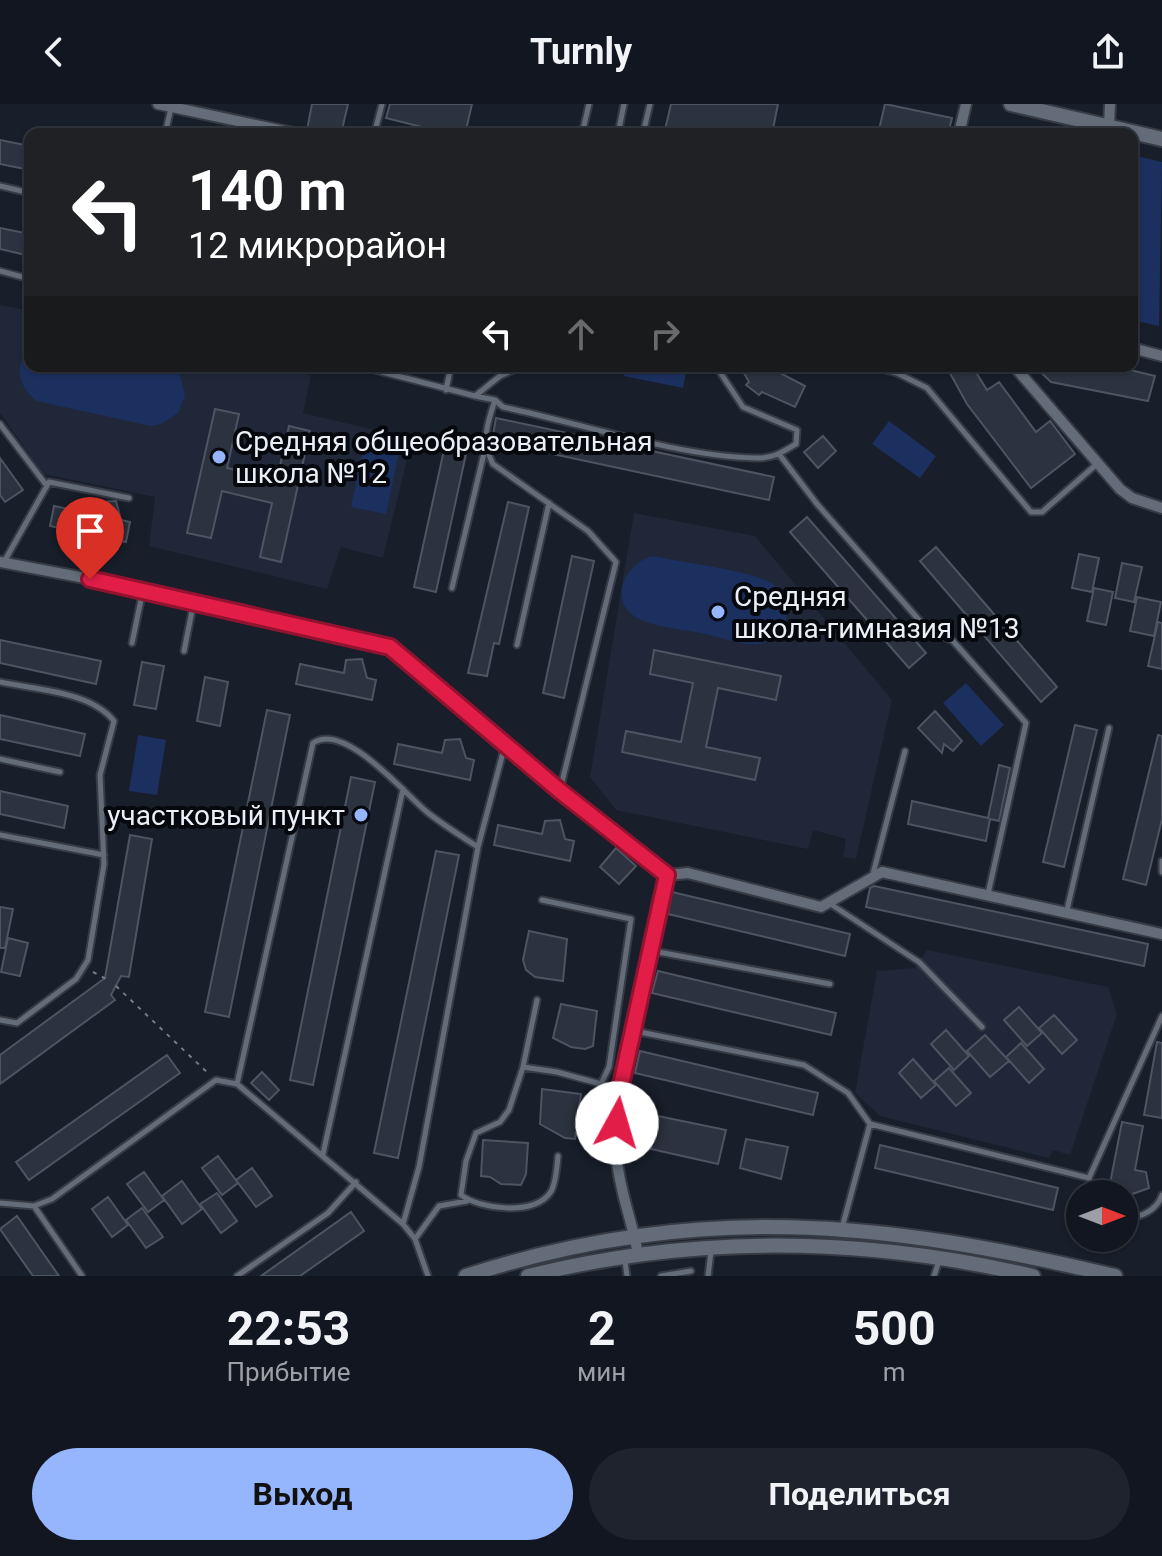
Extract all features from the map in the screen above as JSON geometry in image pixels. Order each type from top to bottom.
[{"type":"main road","points":[[1011,104],[1117,128]]},
{"type":"main road","points":[[1138,133],[1162,139]]},
{"type":"main road","points":[[466,1276],[581,1245],[728,1225],[842,1228],[945,1241],[1115,1276]]},
{"type":"main road","points":[[528,1276],[579,1270],[631,1255],[769,1243],[941,1256],[1033,1276]]},
{"type":"street","points":[[158,104],[270,128]]},
{"type":"street","points":[[960,128],[966,104]]},
{"type":"street","points":[[1109,126],[1110,104]]},
{"type":"street","points":[[1138,350],[1162,356]]},
{"type":"street","points":[[1019,372],[1132,498],[1162,508]]},
{"type":"street","points":[[2,562],[194,600],[390,647],[560,791],[667,875],[688,873],[821,907],[882,872],[1067,910],[1162,934]]},
{"type":"street","points":[[631,1255],[635,1236],[617,1161],[621,1085],[653,951],[667,875]]},
{"type":"lane","points":[[376,128],[382,104]]},
{"type":"lane","points":[[583,128],[589,104]]},
{"type":"lane","points":[[619,128],[624,104]]},
{"type":"lane","points":[[644,128],[650,104]]},
{"type":"lane","points":[[166,128],[171,107]]},
{"type":"lane","points":[[0,186],[24,192]]},
{"type":"lane","points":[[0,271],[24,277]]},
{"type":"lane","points":[[381,372],[495,400],[503,407],[653,443],[758,458],[779,454],[796,444],[797,430],[743,407],[720,372]]},
{"type":"lane","points":[[446,390],[450,372]]},
{"type":"lane","points":[[475,396],[508,372]]},
{"type":"lane","points":[[893,372],[927,388],[1036,514],[1099,463]]},
{"type":"lane","points":[[452,588],[485,448],[486,427],[495,400]]},
{"type":"lane","points":[[0,424],[47,486]]},
{"type":"lane","points":[[485,448],[493,464],[588,531],[616,562],[560,791]]},
{"type":"lane","points":[[779,454],[817,504],[927,629],[953,641],[1026,723],[988,895]]},
{"type":"lane","points":[[2,562],[49,482],[129,498]]},
{"type":"lane","points":[[517,645],[549,503]]},
{"type":"lane","points":[[132,643],[143,589]]},
{"type":"lane","points":[[184,651],[194,600]]},
{"type":"lane","points":[[0,682],[84,700],[106,711],[114,721],[100,775],[104,855],[88,960],[76,979],[17,1023],[0,1020]]},
{"type":"lane","points":[[1067,910],[1109,728]]},
{"type":"lane","points":[[237,1084],[313,743],[321,737],[334,738],[371,760],[427,811],[478,847]]},
{"type":"lane","points":[[403,1224],[419,1167],[478,847],[505,745]]},
{"type":"lane","points":[[872,876],[905,751]]},
{"type":"lane","points":[[0,759],[60,772]]},
{"type":"lane","points":[[323,1154],[403,789]]},
{"type":"lane","points":[[0,835],[104,855]]},
{"type":"lane","points":[[1162,861],[1162,872]]},
{"type":"lane","points":[[523,1067],[601,1084],[609,1067],[631,919],[542,900]]},
{"type":"lane","points":[[828,903],[913,957],[941,981],[982,1027]]},
{"type":"lane","points":[[653,951],[830,984]]},
{"type":"lane","points":[[468,1200],[461,1195],[471,1145],[476,1133],[500,1122],[509,1110],[523,1067],[537,1000]]},
{"type":"lane","points":[[635,1031],[804,1065],[848,1093],[870,1124],[1089,1178],[1162,1016]]},
{"type":"lane","points":[[0,1203],[34,1206],[52,1199],[216,1080],[237,1084],[403,1224],[415,1239],[428,1276]]},
{"type":"lane","points":[[839,1246],[870,1124]]},
{"type":"lane","points":[[415,1239],[439,1206],[468,1200],[513,1207],[537,1204],[552,1192],[558,1156]]},
{"type":"lane","points":[[237,1276],[328,1213],[356,1182]]},
{"type":"lane","points":[[1138,1216],[1147,1213],[1162,1195]]},
{"type":"lane","points":[[34,1206],[82,1276]]},
{"type":"lane","points":[[934,1276],[945,1241]]},
{"type":"lane","points":[[708,1276],[711,1247]]},
{"type":"lane","points":[[627,1276],[631,1255]]},
{"type":"lane","points":[[661,1276],[691,1271]]},
{"type":"path","points":[[84,967],[106,979]]},
{"type":"path","points":[[116,986],[216,1080]]},
{"type":"shaded area","points":[[1138,156],[1162,162],[1159,326],[1138,321]]},
{"type":"shaded area","name":"Средняя общеобразовательная школа №12","points":[[0,305],[24,310],[24,372],[298,372],[311,375],[303,413],[412,439],[383,558],[341,547],[327,589],[149,546],[155,497],[43,474],[0,413]]},
{"type":"shaded area","points":[[24,355],[24,372],[177,372],[185,395],[178,413],[161,424],[151,426],[37,401],[22,382]]},
{"type":"shaded area","points":[[625,372],[686,372],[683,388],[624,376]]},
{"type":"shaded area","points":[[889,421],[936,456],[920,478],[872,444]]},
{"type":"shaded area","points":[[366,439],[400,447],[386,514],[351,507]]},
{"type":"shaded area","name":"Средняя школа-гимназия №13","points":[[634,513],[755,536],[892,700],[856,859],[843,857],[846,839],[813,830],[808,849],[616,810],[590,777]]},
{"type":"shaded area","points":[[653,556],[734,571],[773,584],[785,600],[787,609],[783,628],[769,641],[752,644],[639,619],[623,603],[623,584],[634,566]]},
{"type":"shaded area","points":[[966,683],[1004,725],[981,746],[943,703]]},
{"type":"shaded area","points":[[138,735],[166,740],[157,795],[129,791]]},
{"type":"shaded area","points":[[927,950],[1108,987],[1117,1014],[1070,1155],[1053,1150],[1049,1158],[880,1116],[855,1093],[877,971],[915,968]]},
{"type":"building","points":[[312,104],[348,104],[342,128],[307,128]]},
{"type":"building","points":[[390,104],[472,104],[466,128],[426,128],[386,118]]},
{"type":"building","points":[[671,104],[778,104],[773,128],[665,128]]},
{"type":"building","points":[[885,104],[952,118],[950,128],[879,128]]},
{"type":"building","points":[[0,140],[24,145],[24,169],[0,164]]},
{"type":"building","points":[[0,228],[24,233],[24,255],[0,249]]},
{"type":"building","points":[[743,372],[778,372],[805,386],[795,407],[762,392],[759,395],[746,385],[749,382]]},
{"type":"building","points":[[949,372],[976,372],[987,390],[999,382],[1036,432],[1050,421],[1075,454],[1031,488],[967,404]]},
{"type":"building","points":[[1040,372],[1138,372],[1155,376],[1148,401],[1051,382]]},
{"type":"building","points":[[215,409],[239,414],[227,468],[277,479],[289,426],[310,431],[281,562],[260,557],[272,503],[222,491],[211,538],[187,533]]},
{"type":"building","points":[[496,418],[774,477],[769,500],[492,441]]},
{"type":"building","points":[[823,436],[836,451],[818,468],[804,452]]},
{"type":"building","points":[[444,450],[466,454],[436,592],[414,587]]},
{"type":"building","points":[[0,458],[23,490],[5,502],[0,495]]},
{"type":"building","points":[[116,501],[121,520],[130,522],[126,542],[50,526],[54,506],[98,515],[101,502]]},
{"type":"building","points":[[508,502],[529,507],[499,644],[494,643],[487,676],[468,673]]},
{"type":"building","points":[[807,517],[926,653],[909,668],[790,532]]},
{"type":"building","points":[[936,547],[1057,687],[1041,702],[920,561]]},
{"type":"building","points":[[1079,554],[1099,558],[1092,592],[1072,588]]},
{"type":"building","points":[[572,556],[594,561],[564,698],[543,693]]},
{"type":"building","points":[[1122,563],[1142,567],[1134,602],[1115,598]]},
{"type":"building","points":[[1094,588],[1113,592],[1106,625],[1087,621]]},
{"type":"building","points":[[1137,597],[1161,602],[1154,636],[1130,631]]},
{"type":"building","points":[[1158,622],[1162,623],[1162,669],[1148,666]]},
{"type":"building","points":[[0,640],[101,661],[96,684],[0,663]]},
{"type":"building","points":[[654,650],[781,676],[776,700],[718,688],[706,747],[760,758],[755,780],[622,752],[626,731],[681,742],[693,683],[650,674]]},
{"type":"building","points":[[362,659],[367,678],[376,680],[372,700],[296,684],[300,664],[344,673],[346,660]]},
{"type":"building","points":[[142,662],[164,666],[156,709],[134,705]]},
{"type":"building","points":[[205,677],[228,682],[220,726],[197,721]]},
{"type":"building","points":[[267,710],[290,715],[229,1017],[205,1012]]},
{"type":"building","points":[[935,711],[962,741],[953,751],[944,744],[942,753],[918,728]]},
{"type":"building","points":[[0,715],[85,734],[80,756],[0,739]]},
{"type":"building","points":[[1075,725],[1097,730],[1064,867],[1043,862]]},
{"type":"building","points":[[1158,735],[1162,736],[1162,819],[1146,885],[1123,879]]},
{"type":"building","points":[[460,739],[466,758],[474,760],[470,780],[394,764],[398,744],[442,753],[445,740]]},
{"type":"building","points":[[999,765],[1010,768],[999,821],[990,819],[986,841],[908,824],[912,801],[988,818]]},
{"type":"building","points":[[351,777],[375,782],[313,1085],[290,1080]]},
{"type":"building","points":[[0,791],[68,806],[64,828],[0,814]]},
{"type":"building","points":[[560,820],[565,839],[574,841],[570,861],[494,845],[498,825],[542,834],[545,821]]},
{"type":"building","points":[[130,835],[152,839],[129,977],[121,976],[111,995],[115,1000],[0,1084],[0,1055],[105,978]]},
{"type":"building","points":[[616,848],[636,866],[619,884],[600,867]]},
{"type":"building","points":[[436,851],[459,855],[398,1158],[374,1153]]},
{"type":"building","points":[[874,886],[1148,944],[1144,966],[866,907],[870,888]]},
{"type":"building","points":[[672,892],[850,934],[845,956],[668,914]]},
{"type":"building","points":[[0,907],[13,909],[5,948],[0,948]]},
{"type":"building","points":[[529,931],[567,939],[563,981],[535,977],[526,970],[523,960]]},
{"type":"building","points":[[8,938],[28,943],[20,976],[1,972]]},
{"type":"building","points":[[658,971],[836,1013],[831,1035],[652,993]]},
{"type":"building","points":[[561,1004],[597,1011],[593,1046],[585,1049],[571,1047],[553,1038]]},
{"type":"building","points":[[1019,1007],[1042,1033],[1027,1046],[1004,1020]]},
{"type":"building","points":[[1054,1015],[1077,1040],[1062,1054],[1039,1028]]},
{"type":"building","points":[[946,1030],[969,1056],[954,1070],[931,1044]]},
{"type":"building","points":[[985,1035],[1009,1061],[990,1077],[967,1051]]},
{"type":"building","points":[[1157,1042],[1162,1043],[1162,1118],[1144,1115]]},
{"type":"building","points":[[1021,1043],[1044,1069],[1029,1083],[1006,1057]]},
{"type":"building","points":[[640,1051],[818,1093],[813,1115],[635,1073]]},
{"type":"building","points":[[167,1055],[180,1073],[29,1180],[16,1162]]},
{"type":"building","points":[[913,1059],[936,1085],[921,1098],[899,1073]]},
{"type":"building","points":[[949,1068],[971,1093],[956,1106],[934,1081]]},
{"type":"building","points":[[262,1072],[279,1090],[269,1100],[251,1083]]},
{"type":"building","points":[[542,1089],[581,1094],[575,1139],[565,1138],[540,1124]]},
{"type":"building","points":[[658,1116],[726,1130],[718,1164],[651,1149]]},
{"type":"building","points":[[1122,1122],[1143,1126],[1135,1170],[1146,1172],[1149,1188],[1138,1192],[1138,1180],[1111,1180]]},
{"type":"building","points":[[746,1139],[788,1147],[781,1179],[740,1168]]},
{"type":"building","points":[[483,1140],[528,1143],[526,1174],[521,1185],[501,1184],[490,1177],[481,1176]]},
{"type":"building","points":[[880,1145],[1058,1188],[1053,1210],[875,1168]]},
{"type":"building","points":[[218,1156],[238,1183],[222,1195],[202,1168]]},
{"type":"building","points":[[252,1168],[272,1196],[256,1207],[236,1180]]},
{"type":"building","points":[[144,1172],[164,1200],[148,1212],[127,1184]]},
{"type":"building","points":[[182,1181],[202,1209],[182,1224],[162,1196]]},
{"type":"building","points":[[217,1193],[237,1221],[221,1233],[200,1204]]},
{"type":"building","points":[[108,1197],[128,1225],[112,1237],[92,1209]]},
{"type":"building","points":[[142,1208],[163,1237],[146,1248],[126,1220]]},
{"type":"building","points":[[351,1212],[364,1231],[300,1276],[261,1276]]},
{"type":"building","points":[[17,1216],[59,1276],[33,1276],[0,1229]]},
{"type":"place","name":"Средняя общеобразовательная школа №12","points":[[219,457]]},
{"type":"place","name":"Средняя школа-гимназия №13","points":[[718,612]]},
{"type":"place","name":"участковый пункт","points":[[361,815]]},
{"type":"route","points":[[90,579],[194,600],[390,647],[560,791],[667,875],[664,901],[621,1085],[617,1123]]}]
